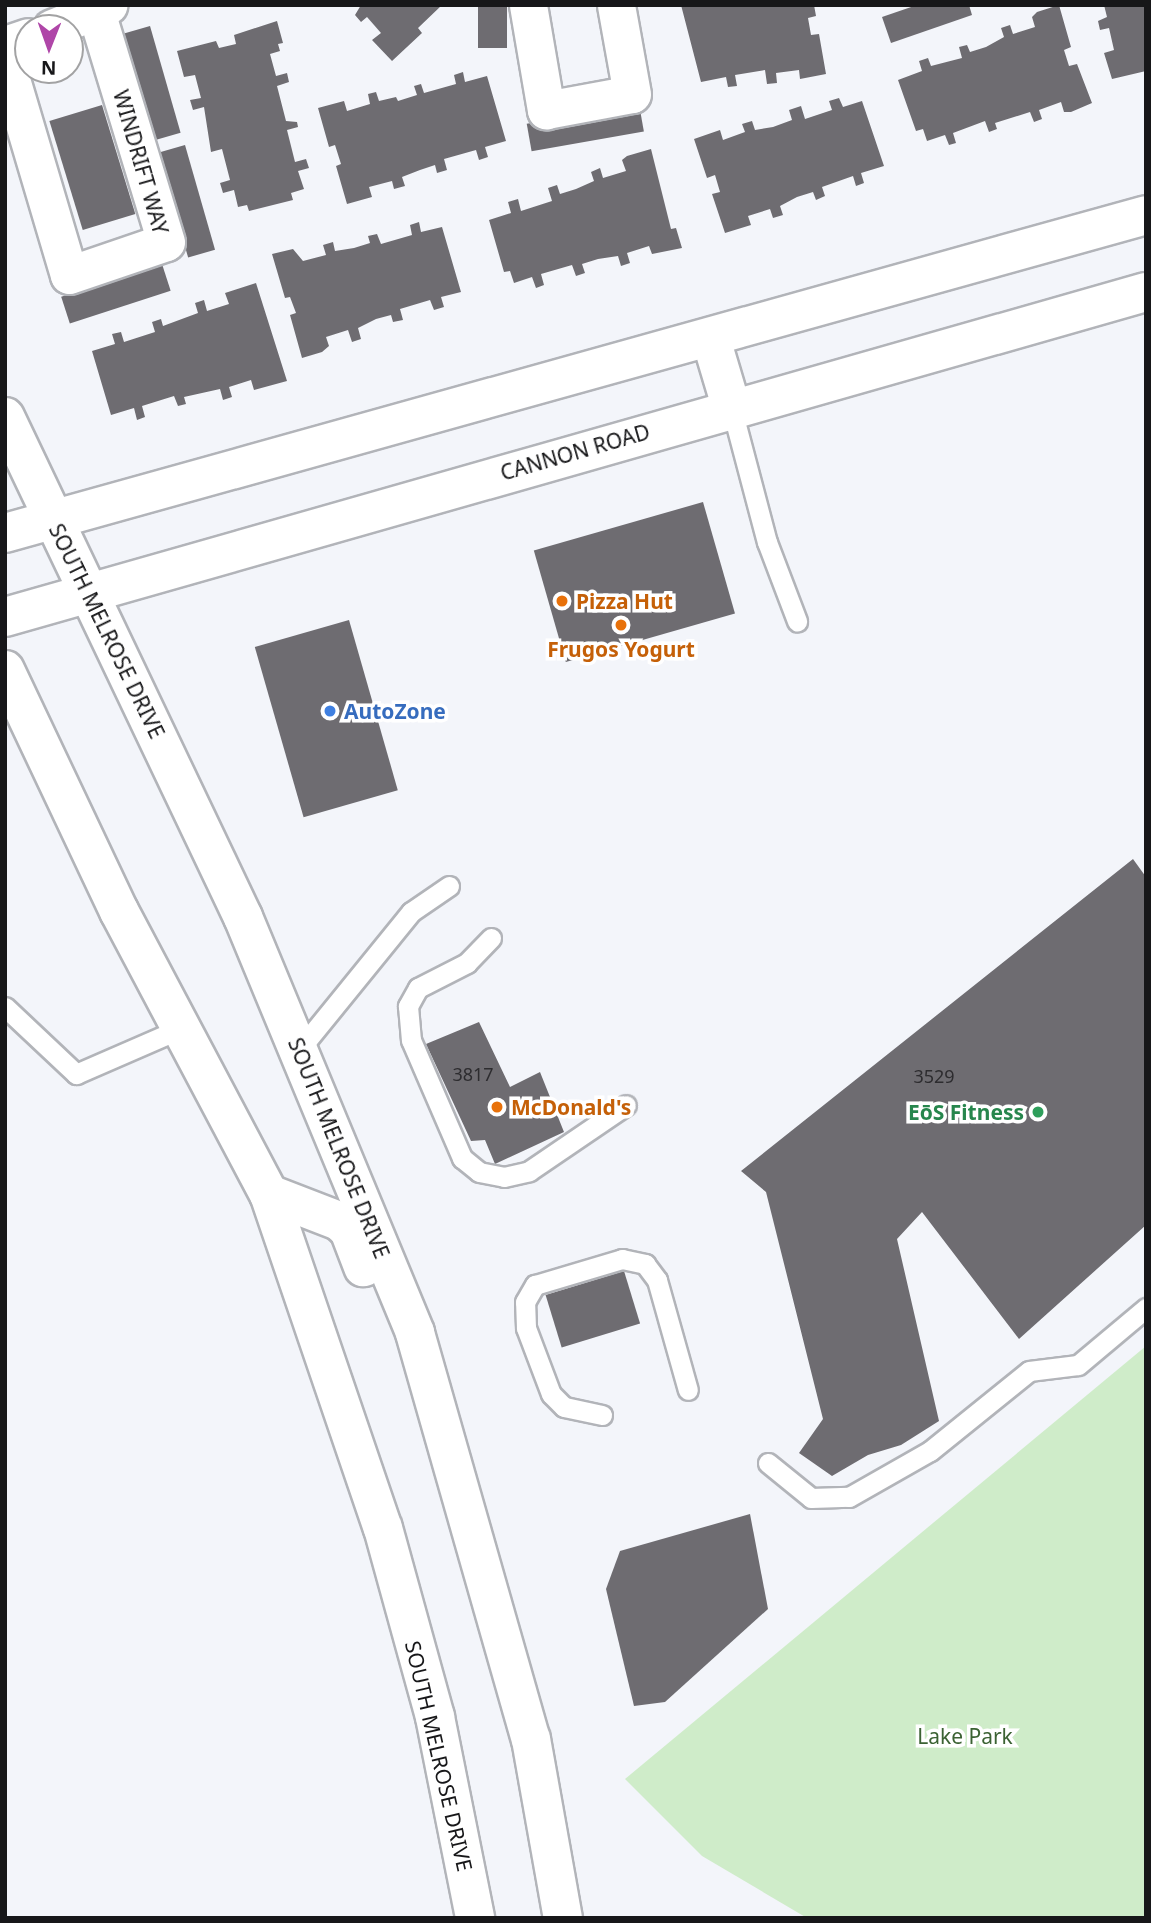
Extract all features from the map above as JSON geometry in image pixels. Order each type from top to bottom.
[{"type":"main road","points":[[5,533],[125,497],[711,338],[1146,215]]},
{"type":"main road","name":"CANNON ROAD","points":[[5,617],[731,407],[1146,292]]},
{"type":"main road","points":[[711,338],[731,407]]},
{"type":"main road","name":"SOUTH MELROSE DRIVE","points":[[5,417],[243,917],[391,1276],[440,1416],[531,1739],[563,1918]]},
{"type":"main road","name":"SOUTH MELROSE DRIVE","points":[[5,670],[119,911],[269,1194],[383,1528],[435,1717],[475,1918]]},
{"type":"main road","points":[[269,1194],[339,1221],[349,1230],[365,1270],[372,1275],[391,1276]]},
{"type":"street","points":[[528,5],[546,110],[632,94],[616,5]]},
{"type":"street","name":"WINDRIFT WAY","points":[[5,59],[69,275],[166,242],[102,8],[84,15]]},
{"type":"lane","points":[[731,407],[767,542],[797,621]]},
{"type":"lane","points":[[299,1050],[411,912],[449,886]]},
{"type":"lane","points":[[491,938],[467,963],[418,988],[408,1006],[411,1040],[462,1158],[479,1172],[504,1177],[529,1171],[626,1105]]},
{"type":"lane","points":[[5,1007],[76,1073],[182,1028]]},
{"type":"lane","points":[[602,1415],[564,1407],[551,1394],[526,1328],[525,1301],[535,1285],[622,1259],[645,1264],[657,1280],[688,1391]]},
{"type":"lane","points":[[768,1463],[811,1498],[849,1497],[930,1451],[1029,1371],[1078,1365],[1146,1308]]},
{"type":"green space","name":"Lake Park","points":[[1146,1346],[1146,1918],[807,1918],[702,1856],[625,1779]]},
{"type":"building","points":[[361,5],[442,5],[418,28],[422,33],[392,61],[372,40],[381,33],[367,17],[361,22],[355,15]]},
{"type":"building","points":[[478,5],[507,5],[507,48],[478,48]]},
{"type":"building","points":[[681,5],[814,5],[816,16],[808,18],[811,35],[819,34],[826,74],[800,79],[799,70],[776,73],[777,83],[767,84],[765,70],[735,75],[737,86],[728,87],[726,77],[701,82]]},
{"type":"building","points":[[917,5],[969,5],[972,15],[891,43],[882,17]]},
{"type":"building","points":[[1059,5],[1071,47],[1064,50],[1069,66],[1077,64],[1092,103],[1071,112],[1064,112],[1061,102],[1039,110],[1042,119],[1034,122],[1030,112],[995,123],[997,129],[989,132],[985,121],[953,133],[956,143],[949,145],[945,135],[927,141],[923,129],[916,131],[898,80],[922,71],[919,61],[928,58],[931,66],[962,58],[959,47],[967,45],[970,52],[986,47],[1004,37],[1001,28],[1010,25],[1013,34],[1035,27],[1032,17],[1037,12]]},
{"type":"building","points":[[1104,5],[1146,5],[1146,71],[1112,79],[1104,53],[1114,50],[1109,28],[1100,30],[1098,21],[1107,17]]},
{"type":"building","points":[[277,21],[283,43],[278,44],[280,51],[270,54],[276,76],[287,73],[289,82],[277,86],[286,121],[297,122],[298,127],[287,130],[295,162],[306,159],[309,168],[298,171],[304,189],[291,193],[293,200],[249,211],[247,205],[238,207],[234,190],[223,193],[220,183],[230,180],[222,149],[211,152],[204,107],[193,110],[190,100],[201,98],[195,75],[184,77],[177,51],[216,41],[219,48],[236,44],[234,35]]},
{"type":"building","points":[[150,26],[181,133],[154,140],[123,34]]},
{"type":"building","points":[[463,72],[465,82],[487,76],[506,141],[485,147],[488,157],[479,160],[476,150],[444,159],[447,170],[437,173],[435,165],[402,177],[405,186],[394,189],[392,181],[369,187],[372,197],[347,204],[336,166],[341,164],[335,145],[329,147],[318,108],[344,101],[347,111],[370,104],[368,94],[376,92],[379,101],[396,97],[398,101],[417,95],[414,86],[421,84],[424,93],[456,84],[454,75]]},
{"type":"building","points":[[839,98],[843,107],[862,101],[884,166],[861,173],[864,183],[856,186],[853,176],[822,187],[825,196],[816,200],[813,192],[797,197],[780,206],[783,215],[773,218],[770,209],[748,216],[751,225],[725,233],[712,194],[720,192],[715,175],[707,178],[694,139],[720,130],[723,140],[745,132],[742,124],[752,121],[755,130],[773,127],[792,120],[789,110],[801,106],[805,119],[832,110],[829,101]]},
{"type":"building","points":[[639,104],[644,132],[532,151],[527,124]]},
{"type":"building","points":[[102,105],[135,214],[83,230],[49,121]]},
{"type":"building","points":[[185,145],[215,250],[188,257],[158,153]]},
{"type":"building","points":[[651,149],[671,229],[676,228],[682,248],[652,254],[649,246],[627,253],[630,263],[621,266],[618,256],[598,259],[582,264],[585,273],[576,276],[572,265],[541,274],[544,285],[536,288],[532,277],[514,283],[510,271],[504,272],[489,220],[511,213],[508,202],[518,199],[521,211],[552,201],[548,188],[557,185],[560,194],[576,189],[594,181],[591,172],[600,168],[603,178],[626,171],[622,160]]},
{"type":"building","points":[[419,222],[421,232],[442,227],[461,292],[441,297],[444,307],[434,310],[430,300],[400,309],[403,320],[393,322],[391,315],[376,319],[358,328],[361,339],[352,342],[348,330],[326,337],[329,346],[322,352],[302,358],[290,315],[296,313],[290,297],[285,298],[272,254],[293,249],[303,261],[326,255],[323,245],[333,242],[335,251],[370,243],[368,236],[377,234],[381,244],[412,235],[410,225]]},
{"type":"building","points":[[162,264],[171,291],[70,323],[61,297]]},
{"type":"building","points":[[256,283],[287,381],[254,390],[251,380],[229,387],[232,397],[223,400],[220,389],[184,397],[186,404],[178,406],[174,396],[142,406],[145,417],[137,420],[134,408],[111,415],[92,351],[115,344],[112,334],[121,332],[124,342],[155,332],[152,322],[161,319],[163,326],[198,313],[195,303],[204,300],[207,311],[229,304],[225,293]]},
{"type":"building","points":[[703,502],[735,614],[566,662],[534,551]]},
{"type":"building","points":[[349,620],[398,790],[304,817],[255,647]]},
{"type":"building","points":[[1133,859],[1146,877],[1146,1225],[1019,1339],[922,1212],[897,1239],[939,1421],[901,1445],[868,1455],[832,1476],[799,1453],[823,1419],[766,1192],[741,1171]]},
{"type":"building","points":[[479,1022],[510,1087],[540,1072],[564,1132],[495,1164],[485,1140],[471,1141],[426,1044]]},
{"type":"building","points":[[624,1271],[640,1324],[562,1348],[546,1295]]},
{"type":"building","points":[[750,1514],[768,1609],[665,1702],[634,1706],[606,1589],[620,1551]]},
{"type":"place","name":"Pizza Hut","points":[[562,601]]},
{"type":"place","name":"Frugos Yogurt","points":[[621,625]]},
{"type":"place","name":"AutoZone","points":[[330,711]]},
{"type":"place","name":"McDonald's","points":[[497,1107]]},
{"type":"place","name":"EōS Fitness","points":[[1038,1112]]}]
